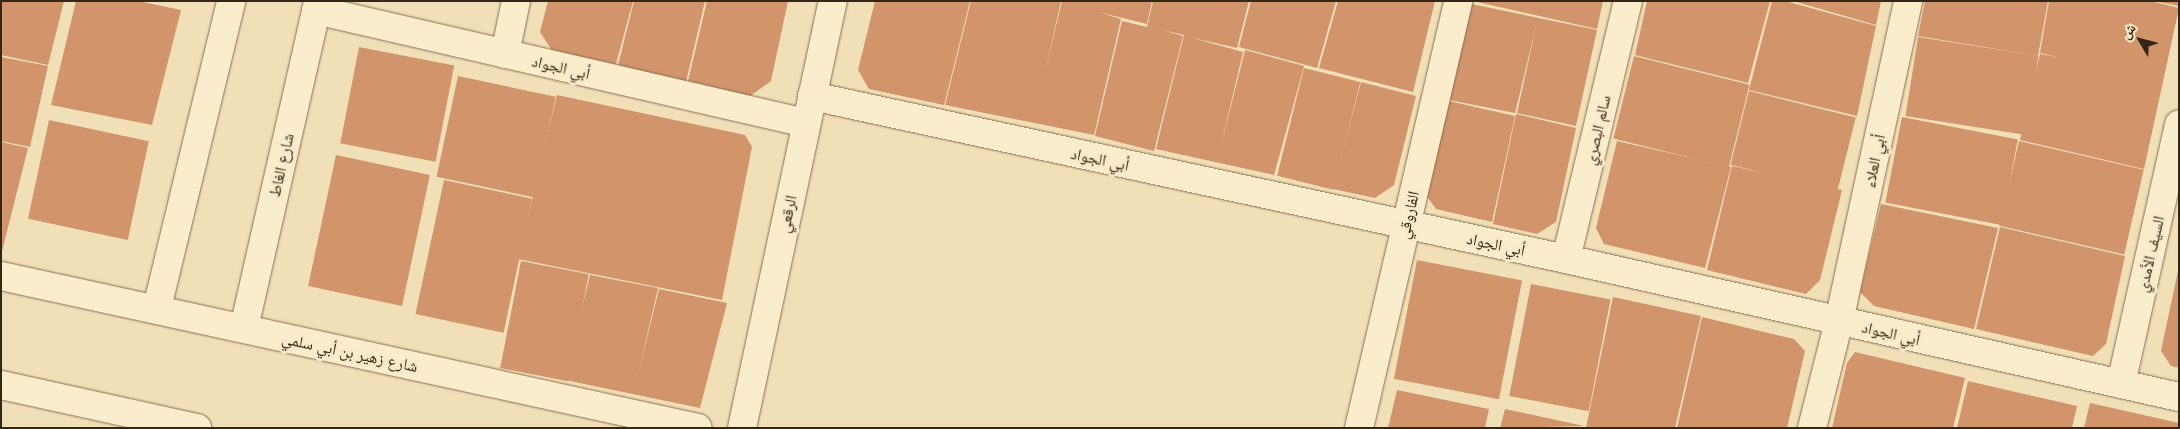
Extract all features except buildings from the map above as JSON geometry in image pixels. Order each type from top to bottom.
[{"type":"street","points":[[157,308],[231,1]]},
{"type":"street","points":[[505,54],[516,1]]},
{"type":"street","name":"الرقعي","points":[[742,428],[833,1]]},
{"type":"street","name":"الفاروقي","points":[[1359,428],[1458,1]]},
{"type":"street","name":"سالم البصري","points":[[1566,259],[1628,1]]},
{"type":"street","name":"أبي العلاء","points":[[1812,428],[1839,321],[1908,1]]},
{"type":"street","name":"أبي الجواد","points":[[317,6],[505,54],[806,123]]},
{"type":"street","name":"شارع الغاط","points":[[244,328],[317,6]]},
{"type":"street","name":"أبي الجواد","points":[[812,96],[1566,259],[2179,397]]},
{"type":"street","name":"السيف الأمدي","points":[[2121,384],[2179,124]]},
{"type":"street","name":"شارع زهير بن أبي سلمي","points":[[1,276],[157,308],[698,428]]},
{"type":"street","points":[[1,385],[197,428]]}]
